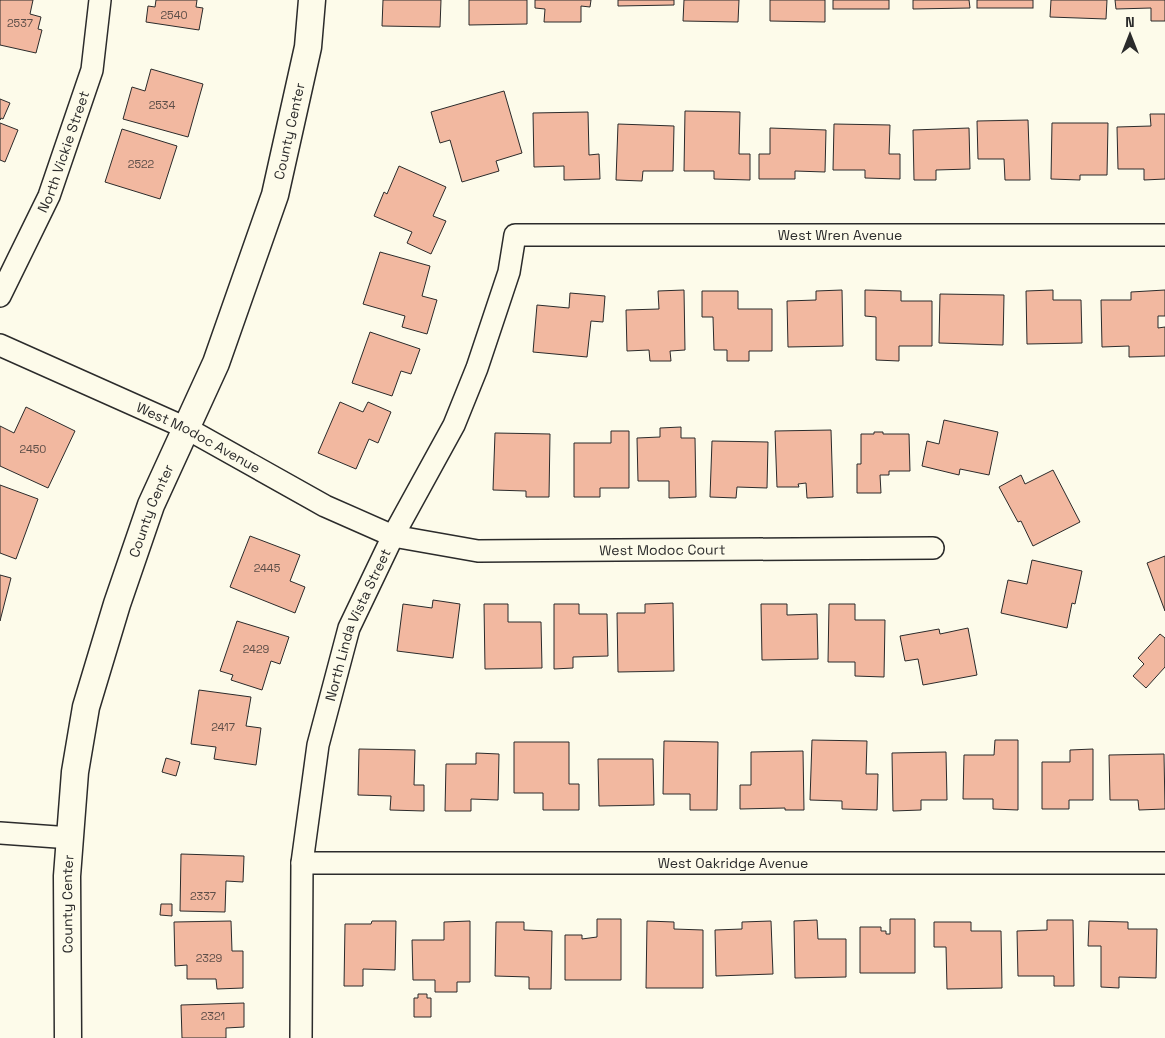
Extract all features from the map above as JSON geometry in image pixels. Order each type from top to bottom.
[{"type":"street","name":"North Vickie Street","points":[[0,296],[49,196],[86,88],[92,70],[100,0]]},
{"type":"street","name":"County Center","points":[[68,1038],[67,876],[75,772],[86,707],[117,604],[151,505],[216,363],[275,195],[308,47],[312,0]]},
{"type":"street","name":"West Wren Avenue","points":[[515,235],[1165,235]]},
{"type":"street","name":"North Linda Vista Street","points":[[301,1038],[302,863],[318,746],[349,628],[393,536],[454,425],[477,368],[509,272],[515,235]]},
{"type":"street","name":"West Modoc Avenue","points":[[0,345],[186,428],[325,506],[393,536]]},
{"type":"street","name":"West Modoc Court","points":[[393,536],[478,551],[933,548]]},
{"type":"street","points":[[0,833],[71,838]]},
{"type":"street","name":"West Oakridge Avenue","points":[[302,863],[1165,863]]},
{"type":"building","points":[[0,0],[33,0],[30,14],[41,17],[38,29],[42,30],[36,53],[0,45]]},
{"type":"building","points":[[156,0],[197,0],[196,7],[203,8],[199,30],[146,22],[148,6],[155,7]]},
{"type":"building","points":[[383,0],[441,0],[440,27],[382,26]]},
{"type":"building","points":[[469,0],[527,0],[527,24],[469,25]]},
{"type":"building","points":[[535,0],[591,0],[590,7],[581,6],[581,22],[544,22],[545,9],[535,8]]},
{"type":"building","points":[[618,0],[674,0],[674,5],[618,6]]},
{"type":"building","points":[[684,0],[739,0],[738,22],[683,21]]},
{"type":"building","points":[[770,0],[825,0],[825,22],[770,21]]},
{"type":"building","points":[[833,0],[889,0],[889,9],[833,9]]},
{"type":"building","points":[[913,0],[969,0],[970,8],[913,9]]},
{"type":"building","points":[[977,0],[1033,0],[1033,8],[977,8]]},
{"type":"building","points":[[1051,0],[1107,0],[1106,19],[1050,17]]},
{"type":"building","points":[[1115,0],[1165,0],[1165,21],[1151,21],[1151,8],[1116,9]]},
{"type":"building","points":[[151,69],[203,84],[188,137],[123,119],[132,87],[145,91]]},
{"type":"building","points":[[504,91],[522,153],[496,161],[499,171],[462,182],[450,140],[440,143],[431,112]]},
{"type":"building","points":[[0,99],[10,103],[3,119],[1,118],[0,120]]},
{"type":"building","points":[[685,111],[740,112],[739,154],[750,154],[750,180],[714,179],[714,171],[684,171]]},
{"type":"building","points":[[588,112],[589,155],[599,154],[600,179],[564,180],[564,166],[534,167],[533,113]]},
{"type":"building","points":[[1150,114],[1165,114],[1165,179],[1144,180],[1144,169],[1118,169],[1117,127],[1151,126]]},
{"type":"building","points":[[1028,120],[1030,180],[1005,180],[1004,159],[978,159],[977,121]]},
{"type":"building","points":[[0,123],[18,130],[5,162],[0,160]]},
{"type":"building","points":[[1052,123],[1108,123],[1107,175],[1080,175],[1080,180],[1051,179]]},
{"type":"building","points":[[618,124],[674,126],[673,171],[643,171],[642,181],[616,180]]},
{"type":"building","points":[[834,124],[890,125],[889,154],[900,154],[900,179],[865,178],[865,170],[833,170]]},
{"type":"building","points":[[770,128],[826,130],[825,172],[795,171],[795,179],[759,179],[759,154],[770,154]]},
{"type":"building","points":[[969,128],[970,169],[936,170],[936,180],[914,180],[913,130]]},
{"type":"building","points":[[122,129],[177,146],[160,199],[105,182]]},
{"type":"building","points":[[399,166],[446,187],[433,216],[446,221],[431,254],[407,243],[412,232],[374,216],[384,192],[387,194]]},
{"type":"building","points":[[380,252],[430,266],[422,296],[437,300],[427,334],[402,327],[405,316],[363,304]]},
{"type":"building","points":[[684,290],[685,350],[670,351],[671,361],[650,361],[649,350],[627,351],[626,310],[659,309],[658,291]]},
{"type":"building","points":[[842,290],[843,346],[788,347],[787,301],[816,300],[816,291]]},
{"type":"building","points":[[865,290],[901,291],[901,301],[932,301],[932,346],[899,346],[899,361],[876,360],[876,317],[865,316]]},
{"type":"building","points":[[1053,290],[1053,300],[1081,300],[1082,343],[1027,344],[1026,291]]},
{"type":"building","points":[[1165,290],[1165,316],[1158,316],[1158,328],[1165,327],[1165,356],[1129,357],[1129,346],[1102,347],[1101,300],[1131,300],[1131,292]]},
{"type":"building","points":[[702,291],[738,291],[738,309],[772,309],[772,351],[749,351],[749,361],[727,361],[727,350],[714,350],[713,317],[702,317]]},
{"type":"building","points":[[570,293],[605,296],[603,322],[591,321],[587,357],[533,352],[537,305],[569,308]]},
{"type":"building","points":[[940,294],[1004,295],[1003,345],[939,343]]},
{"type":"building","points":[[370,332],[420,349],[411,374],[401,371],[392,396],[352,383]]},
{"type":"building","points":[[340,402],[363,412],[368,402],[391,412],[378,443],[369,439],[356,469],[318,453]]},
{"type":"building","points":[[26,407],[75,431],[48,488],[0,466],[0,426],[14,433]]},
{"type":"building","points":[[944,420],[998,432],[989,475],[960,469],[959,475],[922,466],[927,441],[939,444]]},
{"type":"building","points":[[681,427],[681,438],[695,438],[696,497],[669,498],[669,481],[638,481],[637,438],[660,437],[660,428]]},
{"type":"building","points":[[831,430],[833,497],[807,498],[806,483],[798,484],[799,487],[777,487],[775,431]]},
{"type":"building","points":[[611,431],[629,431],[629,488],[600,488],[600,497],[574,497],[574,443],[611,443]]},
{"type":"building","points":[[874,432],[909,434],[910,471],[889,471],[889,475],[880,475],[881,493],[857,493],[857,464],[861,464],[861,434],[874,434]]},
{"type":"building","points":[[495,433],[550,434],[549,497],[526,497],[526,491],[493,490]]},
{"type":"building","points":[[712,441],[768,442],[767,488],[737,487],[736,498],[710,497]]},
{"type":"building","points":[[1053,470],[1080,522],[1033,546],[1021,521],[1018,522],[999,487],[1021,475],[1025,484]]},
{"type":"building","points":[[0,485],[38,499],[16,559],[0,553]]},
{"type":"building","points":[[250,536],[300,555],[290,581],[305,587],[295,613],[230,587]]},
{"type":"building","points":[[1165,556],[1165,611],[1147,563]]},
{"type":"building","points":[[1032,560],[1082,571],[1075,604],[1072,603],[1067,628],[1001,613],[1008,580],[1027,584]]},
{"type":"building","points":[[0,575],[11,578],[0,621]]},
{"type":"building","points":[[433,600],[460,604],[453,658],[397,651],[403,604],[432,608]]},
{"type":"building","points":[[673,603],[674,671],[618,672],[617,613],[645,613],[645,604]]},
{"type":"building","points":[[484,604],[508,604],[508,622],[541,622],[542,668],[485,669]]},
{"type":"building","points":[[554,604],[579,604],[579,614],[607,614],[608,656],[573,657],[573,668],[554,669]]},
{"type":"building","points":[[761,604],[787,604],[787,615],[817,614],[818,659],[762,660]]},
{"type":"building","points":[[829,604],[855,604],[855,620],[885,620],[884,677],[855,676],[855,662],[828,662]]},
{"type":"building","points":[[237,621],[289,637],[280,664],[271,661],[262,690],[231,680],[233,675],[220,671]]},
{"type":"building","points":[[968,628],[977,675],[923,685],[918,659],[905,661],[900,636],[939,629],[940,634]]},
{"type":"building","points":[[1160,634],[1165,638],[1165,667],[1146,688],[1133,676],[1144,664],[1138,658]]},
{"type":"building","points":[[199,690],[251,697],[246,726],[261,728],[256,765],[214,759],[216,747],[191,744]]},
{"type":"building","points":[[812,740],[867,741],[866,774],[878,774],[877,810],[842,809],[842,801],[810,800]]},
{"type":"building","points":[[995,740],[1018,740],[1018,810],[993,809],[993,799],[963,799],[964,755],[994,755]]},
{"type":"building","points":[[664,741],[718,742],[717,810],[690,810],[690,794],[663,794]]},
{"type":"building","points":[[514,742],[569,742],[569,784],[579,784],[579,810],[543,810],[543,793],[514,793]]},
{"type":"building","points":[[359,749],[415,750],[414,785],[424,785],[424,811],[390,810],[391,796],[358,795]]},
{"type":"building","points":[[1093,749],[1093,800],[1069,800],[1069,809],[1042,809],[1042,762],[1070,762],[1070,750]]},
{"type":"building","points":[[803,751],[804,810],[785,810],[785,808],[740,809],[740,785],[751,785],[751,752]]},
{"type":"building","points":[[946,752],[947,800],[921,800],[921,810],[893,811],[892,753]]},
{"type":"building","points":[[476,753],[499,754],[498,800],[471,799],[471,811],[445,811],[446,764],[476,764]]},
{"type":"building","points":[[1164,754],[1165,809],[1139,810],[1138,800],[1110,800],[1109,755]]},
{"type":"building","points":[[166,758],[180,762],[176,776],[162,772]]},
{"type":"building","points":[[598,759],[653,759],[654,805],[599,806]]},
{"type":"building","points":[[181,854],[244,856],[243,882],[226,881],[225,912],[180,911]]},
{"type":"building","points":[[161,904],[172,904],[172,916],[160,915]]},
{"type":"building","points":[[597,919],[621,919],[621,980],[565,980],[565,935],[582,935],[582,939],[597,937]]},
{"type":"building","points":[[890,919],[915,919],[915,973],[860,973],[860,927],[881,927],[881,931],[886,931],[886,934],[890,934]]},
{"type":"building","points":[[817,920],[818,939],[846,939],[846,977],[795,978],[794,921]]},
{"type":"building","points":[[1047,920],[1073,920],[1074,986],[1054,986],[1054,976],[1018,976],[1017,931],[1047,930]]},
{"type":"building","points":[[231,921],[232,951],[243,951],[243,988],[217,989],[216,979],[187,979],[187,965],[175,966],[174,922]]},
{"type":"building","points":[[372,921],[396,921],[395,970],[363,969],[363,986],[344,986],[345,924],[371,924]]},
{"type":"building","points":[[470,921],[470,982],[457,982],[457,992],[435,992],[435,980],[413,980],[412,940],[444,940],[444,922]]},
{"type":"building","points":[[647,921],[674,922],[674,929],[703,930],[703,988],[646,988]]},
{"type":"building","points":[[771,921],[773,974],[716,976],[715,930],[742,929],[742,922]]},
{"type":"building","points":[[1089,921],[1128,922],[1128,929],[1157,929],[1156,978],[1119,977],[1119,988],[1101,987],[1101,946],[1088,946]]},
{"type":"building","points":[[496,922],[524,922],[524,930],[552,931],[551,989],[529,989],[529,977],[495,976]]},
{"type":"building","points":[[934,922],[971,922],[971,931],[1001,931],[1002,988],[947,989],[946,947],[934,947]]},
{"type":"building","points":[[418,994],[427,994],[427,998],[431,998],[431,1017],[414,1017],[414,998],[418,998]]},
{"type":"building","points":[[244,1003],[244,1027],[226,1028],[226,1038],[182,1038],[181,1005]]}]
